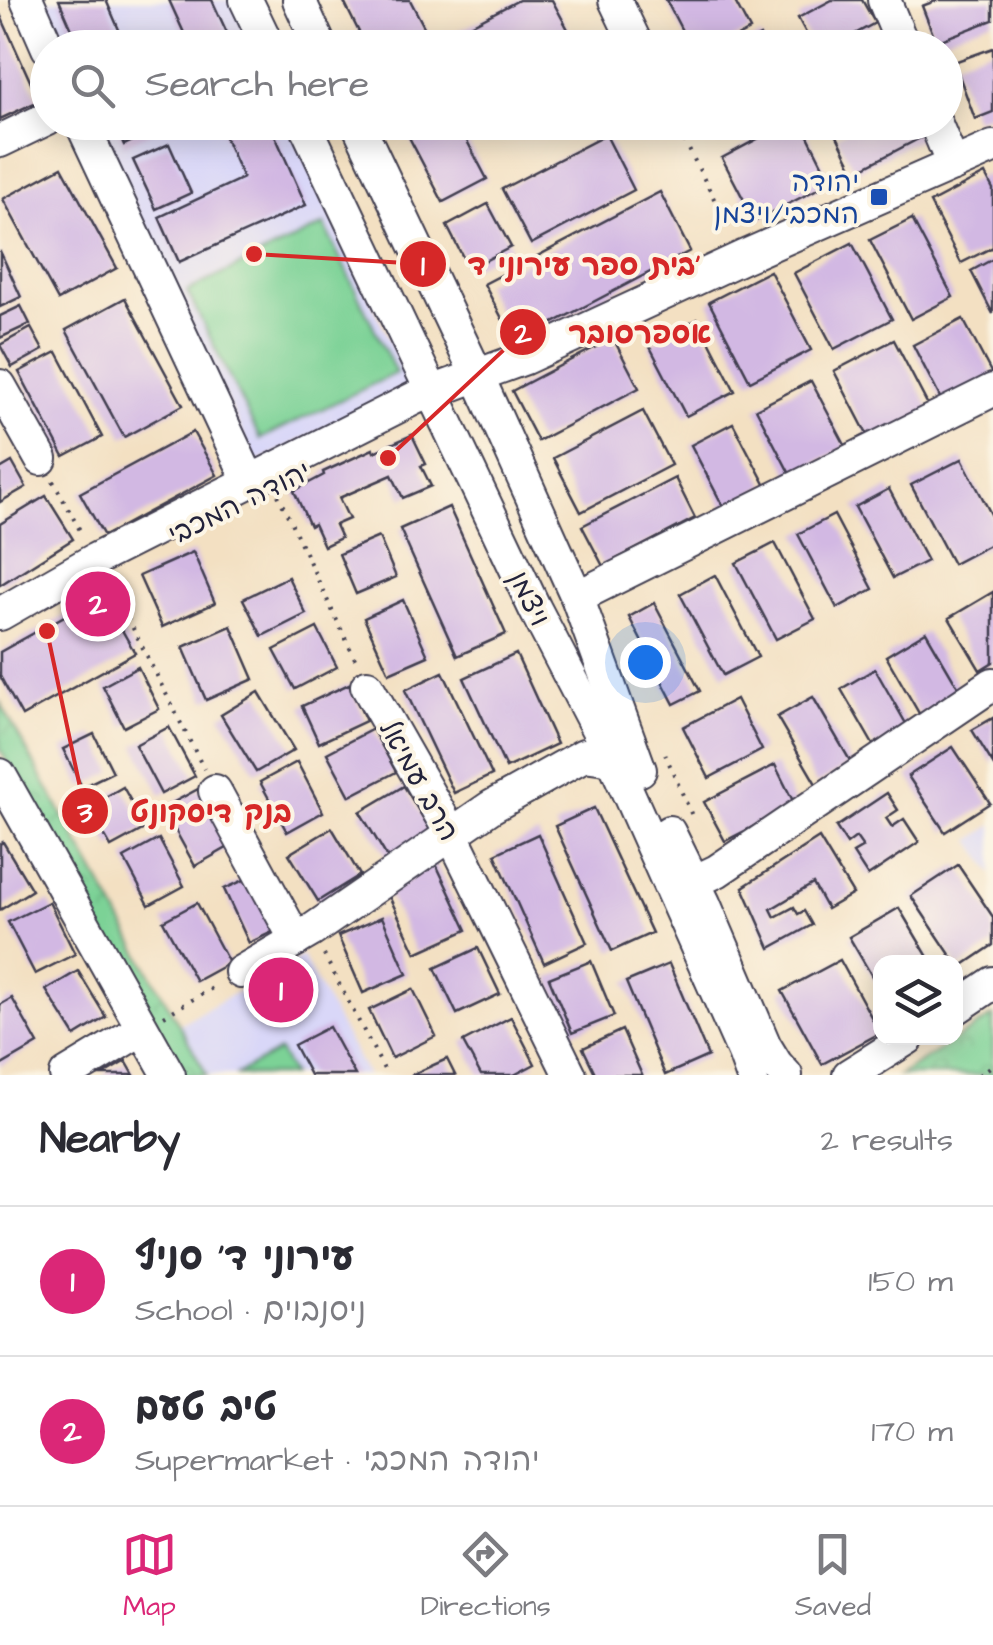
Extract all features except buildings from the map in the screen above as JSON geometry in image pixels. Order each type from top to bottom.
[{"type":"street","points":[[27,0],[40,30]]},
{"type":"street","points":[[246,0],[260,30]]},
{"type":"street","points":[[299,0],[313,30]]},
{"type":"street","points":[[615,0],[629,30]]},
{"type":"street","points":[[884,0],[896,30]]},
{"type":"street","points":[[0,140],[30,126]]},
{"type":"street","points":[[90,140],[261,482]]},
{"type":"street","name":"ויצמן","points":[[313,140],[535,609],[694,882],[764,1046],[786,1075]]},
{"type":"street","name":"ויצמן","points":[[366,140],[577,596],[622,754],[752,1075]]},
{"type":"street","points":[[943,140],[953,165]]},
{"type":"street","name":"יהודה המכבי","points":[[0,614],[476,374],[525,358],[993,146]]},
{"type":"street","points":[[0,386],[41,459]]},
{"type":"street","points":[[577,596],[993,390]]},
{"type":"street","name":"יהודה המכבי","points":[[0,628],[100,564]]},
{"type":"street","points":[[694,882],[717,872],[993,684]]},
{"type":"street","name":"הרב עמיאל","points":[[368,686],[450,833],[570,1075]]},
{"type":"street","points":[[241,972],[304,936],[491,806],[584,755],[622,754]]},
{"type":"street","points":[[0,775],[169,1075]]},
{"type":"street","points":[[215,791],[304,936]]},
{"type":"street","points":[[963,1003],[993,983]]},
{"type":"street","points":[[963,1018],[993,999]]},
{"type":"street","points":[[66,1075],[142,1028]]},
{"type":"street","points":[[849,1075],[897,1045]]},
{"type":"street","points":[[876,1075],[923,1045]]},
{"type":"path","points":[[685,140],[744,257]]},
{"type":"path","points":[[41,459],[100,564],[215,791]]},
{"type":"path","points":[[261,482],[368,686]]},
{"type":"path","points":[[304,936],[386,1075]]},
{"type":"path","points":[[142,1028],[241,972]]},
{"type":"path","points":[[980,1075],[993,1065]]},
{"type":"shaded area","points":[[39,0],[232,0],[246,30],[53,30]]},
{"type":"shaded area","points":[[104,140],[297,140],[410,385],[256,463]]},
{"type":"shaded area","points":[[993,825],[993,874],[971,840]]},
{"type":"shaded area","points":[[302,956],[367,1075],[207,1075],[179,1024]]},
{"type":"green space","points":[[324,225],[396,373],[260,439],[187,291]]},
{"type":"green space","points":[[0,702],[207,1075],[181,1075],[0,749]]},
{"type":"green space","points":[[993,1016],[993,1075],[899,1075],[947,1045],[963,1045],[963,1035]]},
{"type":"green space","points":[[279,1051],[292,1075],[235,1075]]},
{"type":"place","name":"יהודה המכבי/ויצמן","points":[[879,197]]},
{"type":"place","name":"בית ספר עירוני ד'","points":[[254,254]]},
{"type":"place","name":"אספרסובר","points":[[388,458]]},
{"type":"place","name":"טיב טעם","points":[[98,604]]},
{"type":"place","name":"בנק דיסקונט","points":[[47,631]]},
{"type":"place","name":"עירוני ד' סניף","points":[[281,990]]}]
